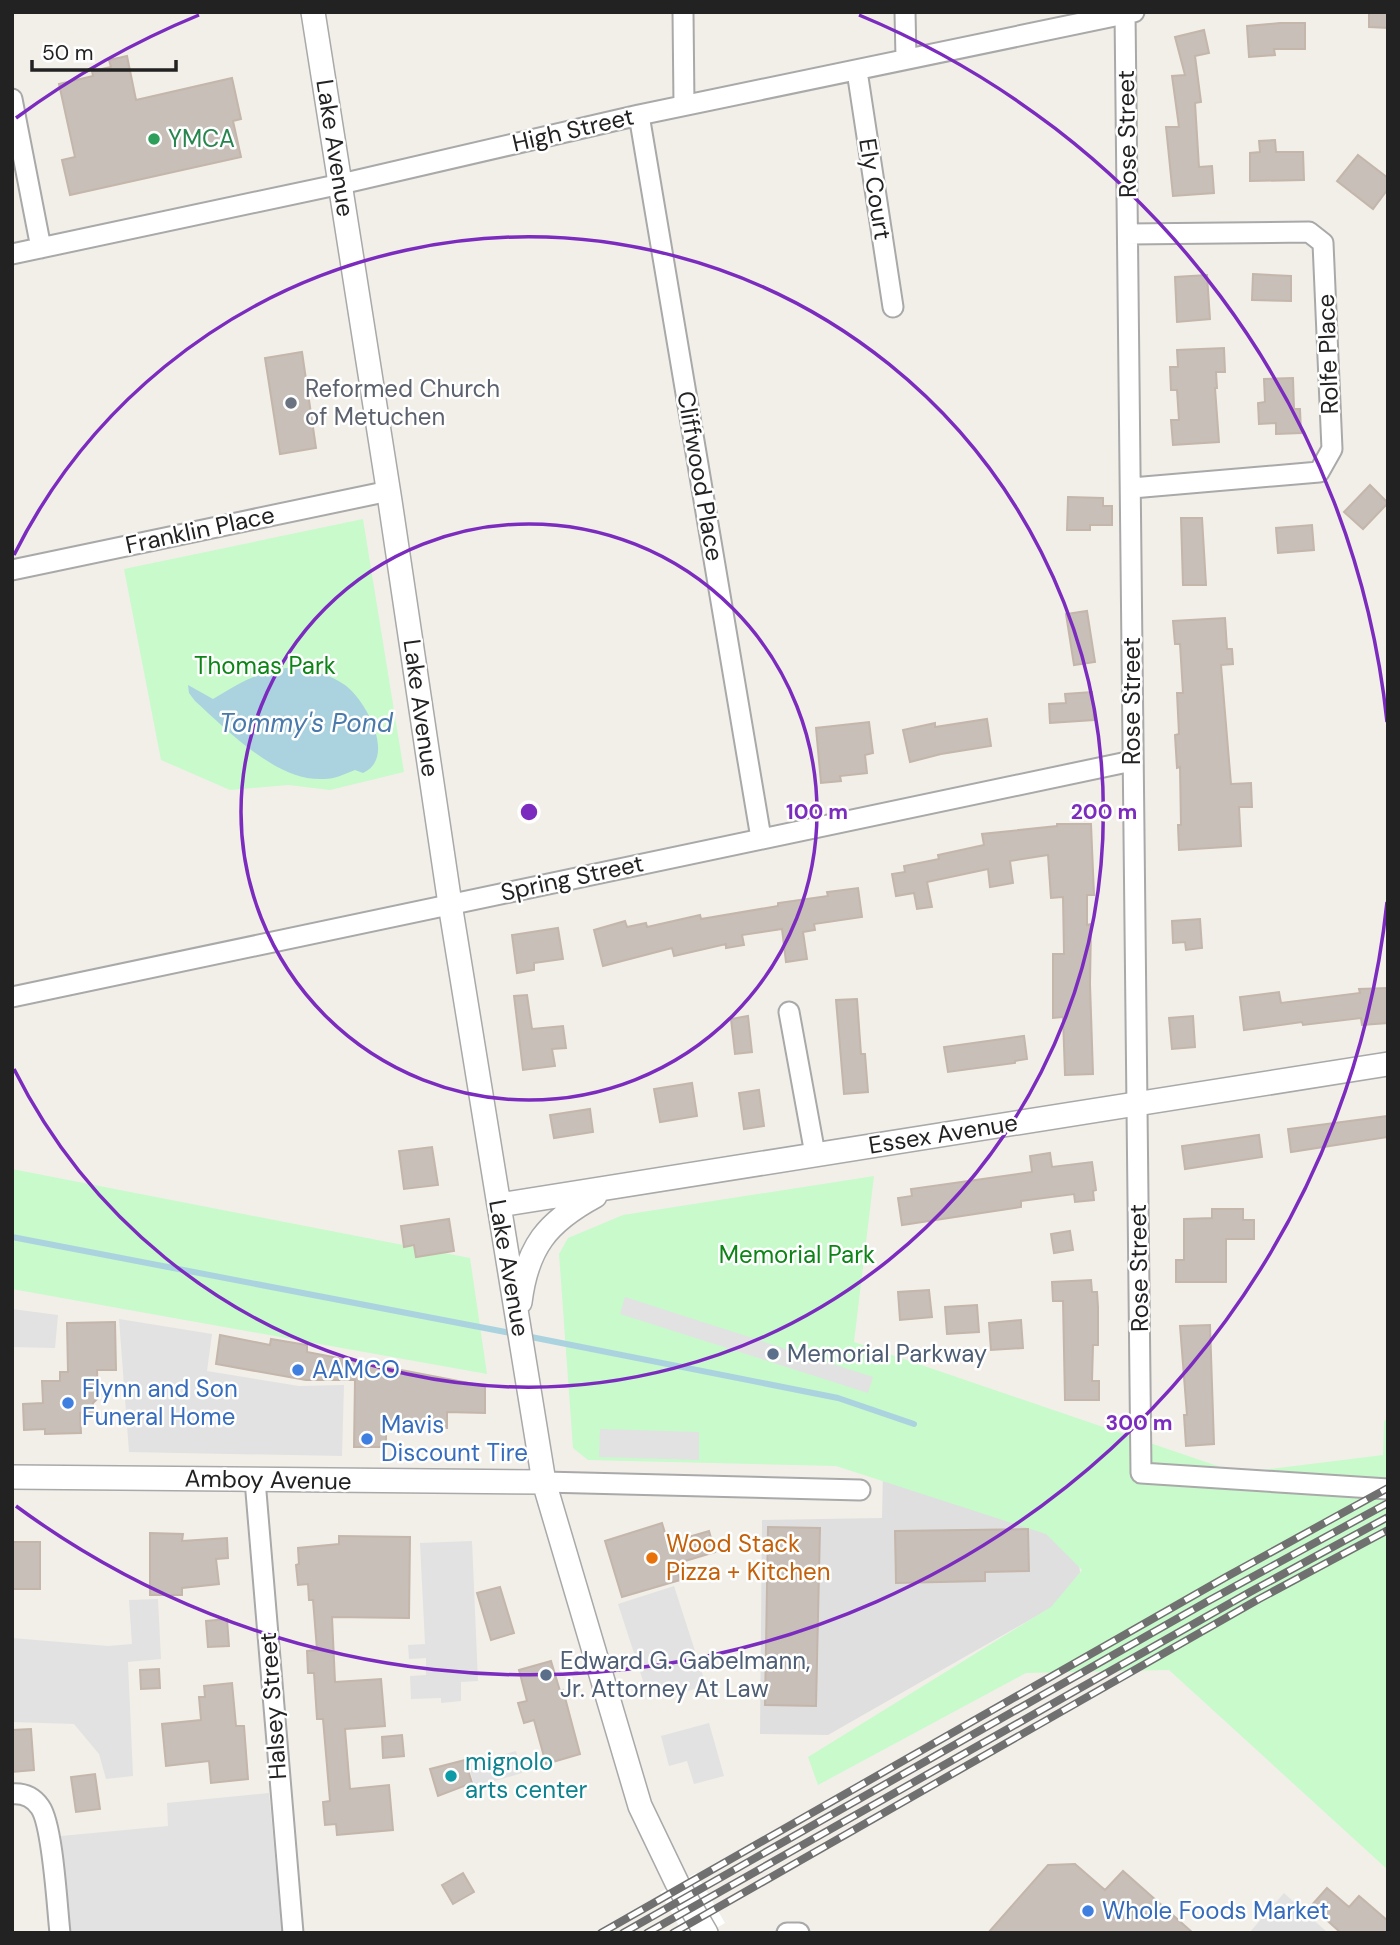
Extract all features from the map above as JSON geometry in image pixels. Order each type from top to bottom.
[{"type":"street","name":"Lake Avenue","points":[[313,12],[389,491],[450,904],[544,1482]]},
{"type":"street","points":[[683,12],[684,105]]},
{"type":"street","points":[[905,12],[906,58]]},
{"type":"street","name":"High Street","points":[[12,254],[341,184],[684,105],[1128,13]]},
{"type":"street","name":"Rose Street","points":[[1128,13],[1132,761],[1141,1473],[1388,1489]]},
{"type":"street","name":"Ely Court","points":[[857,71],[893,307]]},
{"type":"street","points":[[12,99],[41,248]]},
{"type":"street","name":"Cliffwood Place","points":[[639,115],[761,838]]},
{"type":"street","name":"Rolfe Place","points":[[1129,234],[1309,232],[1323,243],[1332,449],[1320,472],[1132,488]]},
{"type":"street","name":"Franklin Place","points":[[12,570],[389,491]]},
{"type":"street","name":"Spring Street","points":[[12,997],[1132,761]]},
{"type":"street","points":[[789,1012],[815,1154]]},
{"type":"street","name":"Essex Avenue","points":[[499,1205],[1388,1064]]},
{"type":"street","points":[[518,1315],[529,1260],[542,1237],[555,1220],[611,1188]]},
{"type":"street","name":"Amboy Avenue","points":[[12,1477],[544,1482],[860,1490]]},
{"type":"street","name":"Halsey Street","points":[[255,1480],[293,1933]]},
{"type":"street","points":[[544,1482],[640,1806],[677,1883],[706,1933]]},
{"type":"street","points":[[18,1794],[39,1805],[47,1822],[60,1933]]},
{"type":"street","points":[[787,1933],[799,1933]]},
{"type":"shaded area","name":"Memorial Parkway","points":[[625,1297],[873,1377],[868,1393],[620,1314]]},
{"type":"shaded area","points":[[12,1309],[58,1315],[55,1348],[12,1347]]},
{"type":"shaded area","points":[[119,1319],[212,1334],[207,1371],[299,1386],[344,1385],[342,1456],[129,1452]]},
{"type":"shaded area","points":[[600,1429],[699,1432],[699,1460],[599,1457]]},
{"type":"shaded area","points":[[883,1471],[1076,1537],[1082,1590],[828,1735],[760,1734],[762,1520],[882,1518]]},
{"type":"shaded area","points":[[472,1541],[478,1681],[461,1682],[461,1701],[441,1703],[441,1698],[411,1699],[410,1676],[426,1675],[426,1658],[409,1659],[408,1645],[425,1644],[420,1543]]},
{"type":"shaded area","points":[[674,1586],[706,1685],[673,1696],[670,1686],[647,1693],[618,1604]]},
{"type":"shaded area","points":[[158,1599],[161,1659],[128,1662],[133,1776],[106,1779],[99,1754],[74,1724],[12,1722],[12,1638],[108,1646],[132,1644],[129,1600]]},
{"type":"shaded area","points":[[709,1723],[724,1776],[694,1784],[687,1761],[669,1766],[661,1736]]},
{"type":"shaded area","points":[[516,1751],[522,1773],[475,1787],[468,1765]]},
{"type":"shaded area","points":[[269,1793],[282,1933],[70,1933],[61,1836],[168,1826],[167,1803]]},
{"type":"shaded area","points":[[1284,1893],[1328,1933],[1249,1933]]},
{"type":"green space","name":"Thomas Park","points":[[363,519],[404,772],[330,790],[288,785],[230,790],[161,760],[124,569]]},
{"type":"green space","points":[[12,1169],[470,1258],[487,1374],[12,1289]]},
{"type":"green space","name":"Memorial Park","points":[[874,1176],[854,1342],[1238,1473],[1383,1455],[1384,1421],[1388,1418],[1388,1870],[1169,1670],[1026,1673],[818,1785],[808,1757],[1051,1607],[1082,1570],[1046,1534],[836,1466],[588,1460],[573,1448],[559,1254],[568,1238],[623,1215]]},
{"type":"water","name":"Tommy's Pond","points":[[294,667],[321,673],[339,681],[353,692],[375,729],[378,743],[373,766],[363,773],[355,770],[324,779],[306,778],[289,772],[237,739],[189,693],[188,685],[213,699],[260,674]]},
{"type":"pier","points":[[696,1873],[725,1923],[708,1933],[683,1933],[660,1892]]},
{"type":"building","points":[[1369,12],[1388,12],[1388,28],[1369,27]]},
{"type":"building","points":[[1305,23],[1305,49],[1274,49],[1275,55],[1249,57],[1247,26]]},
{"type":"building","points":[[1204,30],[1209,53],[1195,56],[1201,102],[1195,103],[1199,167],[1212,166],[1214,193],[1173,196],[1166,127],[1179,127],[1172,76],[1185,75],[1175,37]]},
{"type":"building","name":"YMCA","points":[[127,56],[136,100],[232,78],[241,119],[233,121],[241,157],[70,195],[62,160],[75,157],[59,84],[93,76],[92,71],[111,67],[109,60]]},
{"type":"building","points":[[1275,140],[1276,152],[1303,152],[1304,180],[1250,181],[1250,153],[1260,152],[1259,141]]},
{"type":"building","points":[[1358,155],[1388,178],[1388,189],[1373,209],[1337,181]]},
{"type":"building","points":[[1253,274],[1291,276],[1291,301],[1252,300]]},
{"type":"building","points":[[1207,275],[1210,319],[1177,322],[1175,277]]},
{"type":"building","points":[[1224,348],[1225,372],[1216,372],[1215,388],[1219,442],[1173,445],[1171,420],[1179,420],[1177,390],[1171,390],[1170,367],[1178,367],[1177,350]]},
{"type":"building","name":"Reformed Church of Metuchen","points":[[302,352],[316,448],[280,454],[265,358]]},
{"type":"building","points":[[1293,378],[1294,409],[1300,409],[1301,433],[1276,434],[1276,423],[1259,424],[1258,403],[1265,402],[1264,379]]},
{"type":"building","points":[[1370,485],[1388,503],[1363,529],[1344,512]]},
{"type":"building","points":[[1068,497],[1103,498],[1103,506],[1112,506],[1112,525],[1090,525],[1090,530],[1067,530]]},
{"type":"building","points":[[1181,518],[1202,518],[1206,585],[1183,585]]},
{"type":"building","points":[[1312,525],[1314,550],[1278,553],[1276,528]]},
{"type":"building","points":[[1087,611],[1095,662],[1074,665],[1066,614]]},
{"type":"building","points":[[1225,618],[1227,649],[1232,649],[1233,664],[1221,665],[1231,784],[1251,783],[1252,807],[1239,807],[1241,846],[1179,850],[1180,767],[1177,768],[1175,735],[1179,734],[1177,693],[1183,693],[1180,644],[1175,644],[1173,621]]},
{"type":"building","points":[[1092,692],[1094,720],[1050,723],[1049,704],[1066,703],[1065,694]]},
{"type":"building","points":[[987,719],[991,746],[910,762],[903,730],[935,723],[935,727]]},
{"type":"building","points":[[869,722],[873,753],[865,755],[867,773],[840,776],[841,781],[821,783],[816,728]]},
{"type":"building","points":[[1057,824],[1091,824],[1094,895],[1087,895],[1087,925],[1091,924],[1093,1074],[1065,1075],[1063,1017],[1053,1018],[1053,954],[1064,954],[1063,897],[1051,898],[1048,855],[1010,861],[1013,883],[990,887],[988,869],[927,882],[932,907],[917,909],[914,893],[896,896],[892,874],[905,872],[904,866],[939,859],[938,855],[984,845],[982,834]]},
{"type":"building","points":[[858,888],[862,917],[814,924],[815,930],[803,932],[807,959],[786,962],[782,929],[742,935],[744,945],[726,948],[726,944],[674,956],[672,948],[603,966],[594,930],[625,921],[627,927],[646,923],[647,927],[700,915],[701,919],[778,906],[778,903],[828,896],[827,892]]},
{"type":"building","points":[[1200,919],[1202,948],[1186,950],[1185,942],[1173,943],[1172,921]]},
{"type":"building","points":[[558,928],[563,959],[534,963],[534,970],[517,973],[512,935]]},
{"type":"building","points":[[1388,988],[1388,1023],[1362,1025],[1361,1018],[1244,1030],[1240,997],[1279,992],[1281,1003],[1360,993],[1359,989]]},
{"type":"building","points":[[527,995],[532,1029],[563,1026],[566,1048],[552,1049],[555,1066],[523,1070],[514,996]]},
{"type":"building","points":[[857,999],[861,1054],[865,1054],[868,1092],[844,1094],[836,1000]]},
{"type":"building","points":[[748,1016],[752,1052],[735,1054],[731,1019]]},
{"type":"building","points":[[1193,1016],[1195,1047],[1172,1049],[1169,1018]]},
{"type":"building","points":[[1024,1036],[1027,1059],[948,1072],[944,1047]]},
{"type":"building","points":[[692,1083],[697,1116],[660,1122],[654,1089]]},
{"type":"building","points":[[759,1090],[764,1126],[744,1129],[739,1093]]},
{"type":"building","points":[[590,1109],[593,1132],[554,1138],[550,1115]]},
{"type":"building","points":[[1388,1116],[1388,1137],[1291,1152],[1288,1129]]},
{"type":"building","points":[[1259,1135],[1262,1157],[1185,1169],[1182,1146]]},
{"type":"building","points":[[432,1147],[438,1185],[404,1189],[399,1151]]},
{"type":"building","points":[[1050,1153],[1052,1167],[1092,1162],[1096,1190],[1093,1191],[1094,1200],[1075,1202],[1074,1194],[1021,1201],[1021,1207],[902,1225],[898,1198],[912,1196],[911,1189],[1032,1172],[1030,1156]]},
{"type":"building","points":[[1212,1209],[1243,1209],[1243,1220],[1254,1220],[1254,1239],[1226,1239],[1226,1282],[1176,1282],[1176,1260],[1184,1260],[1184,1219],[1212,1218]]},
{"type":"building","points":[[449,1219],[454,1251],[416,1257],[414,1245],[404,1247],[401,1226]]},
{"type":"building","points":[[1070,1231],[1073,1250],[1054,1253],[1051,1234]]},
{"type":"building","points":[[1091,1280],[1092,1292],[1097,1292],[1098,1307],[1098,1345],[1093,1345],[1092,1381],[1099,1381],[1099,1400],[1065,1400],[1063,1301],[1053,1301],[1052,1282]]},
{"type":"building","points":[[929,1290],[932,1317],[900,1320],[898,1292]]},
{"type":"building","points":[[977,1305],[979,1332],[947,1334],[945,1307]]},
{"type":"building","points":[[1021,1320],[1023,1348],[991,1350],[989,1323]]},
{"type":"building","points":[[115,1322],[116,1370],[97,1370],[98,1398],[93,1403],[93,1412],[80,1413],[81,1433],[45,1434],[45,1429],[24,1430],[23,1404],[43,1403],[42,1381],[60,1381],[60,1372],[68,1372],[67,1323]]},
{"type":"building","points":[[1210,1325],[1214,1444],[1186,1446],[1184,1415],[1187,1415],[1180,1326]]},
{"type":"building","points":[[220,1335],[270,1345],[271,1339],[307,1345],[307,1352],[485,1386],[485,1413],[447,1412],[447,1428],[386,1426],[386,1447],[354,1447],[355,1380],[306,1380],[216,1364]]},
{"type":"building","name":"Wood Stack Pizza + Kitchen","points":[[662,1523],[668,1543],[709,1531],[715,1552],[675,1564],[680,1580],[622,1597],[605,1541]]},
{"type":"building","points":[[768,1527],[820,1528],[816,1706],[765,1705]]},
{"type":"building","points":[[1028,1529],[1029,1571],[985,1572],[985,1581],[896,1583],[895,1531]]},
{"type":"building","points":[[150,1533],[183,1534],[182,1541],[227,1538],[228,1558],[216,1559],[219,1584],[182,1588],[182,1595],[150,1595]]},
{"type":"building","points":[[339,1536],[410,1537],[409,1618],[332,1617],[335,1682],[381,1679],[385,1726],[345,1729],[350,1789],[389,1785],[393,1830],[337,1835],[336,1824],[325,1825],[323,1802],[330,1801],[323,1719],[317,1719],[314,1673],[308,1673],[307,1651],[317,1650],[313,1600],[309,1600],[308,1584],[298,1585],[296,1565],[299,1564],[298,1548],[339,1544]]},
{"type":"building","points":[[12,1542],[40,1542],[40,1589],[12,1589]]},
{"type":"building","points":[[500,1587],[514,1633],[491,1640],[477,1593]]},
{"type":"building","points":[[227,1619],[229,1646],[208,1647],[206,1621]]},
{"type":"building","points":[[551,1661],[560,1691],[563,1690],[580,1754],[546,1764],[534,1720],[524,1723],[518,1703],[527,1701],[519,1670]]},
{"type":"building","points":[[159,1669],[160,1688],[141,1689],[140,1670]]},
{"type":"building","points":[[232,1683],[236,1726],[244,1726],[248,1779],[211,1783],[209,1761],[166,1766],[162,1724],[201,1720],[199,1697],[205,1697],[204,1686]]},
{"type":"building","points":[[31,1729],[34,1770],[12,1772],[12,1730]]},
{"type":"building","points":[[402,1735],[404,1756],[383,1758],[382,1737]]},
{"type":"building","name":"mignolo arts center","points":[[465,1760],[472,1783],[438,1796],[430,1769]]},
{"type":"building","points":[[95,1774],[100,1809],[76,1812],[71,1777]]},
{"type":"building","name":"Whole Foods Market","points":[[1075,1864],[1105,1890],[1123,1871],[1193,1933],[988,1933],[1048,1865]]},
{"type":"building","points":[[463,1873],[474,1892],[453,1904],[442,1885]]},
{"type":"building","points":[[1327,1888],[1349,1907],[1359,1896],[1388,1921],[1388,1933],[1341,1933],[1311,1906]]},
{"type":"waterway","points":[[12,1237],[516,1334]]},
{"type":"waterway","points":[[526,1336],[838,1398],[914,1424]]},
{"type":"railway","points":[[601,1933],[1226,1577],[1388,1488]]},
{"type":"railway","points":[[623,1933],[1210,1600],[1388,1503]]},
{"type":"railway","points":[[647,1933],[1250,1592],[1388,1517]]},
{"type":"railway","points":[[673,1933],[1259,1599],[1388,1530]]},
{"type":"place","name":"YMCA","points":[[154,139]]},
{"type":"place","name":"Reformed Church of Metuchen","points":[[291,403]]},
{"type":"place","name":"Memorial Parkway","points":[[773,1354]]},
{"type":"place","name":"AAMCO","points":[[298,1370]]},
{"type":"place","name":"Flynn and Son Funeral Home","points":[[68,1403]]},
{"type":"place","name":"Mavis Discount Tire","points":[[367,1439]]},
{"type":"place","name":"Wood Stack Pizza + Kitchen","points":[[652,1558]]},
{"type":"place","name":"Edward G. Gabelmann, Jr. Attorney At Law","points":[[546,1675]]},
{"type":"place","name":"mignolo arts center","points":[[451,1776]]},
{"type":"place","name":"Whole Foods Market","points":[[1088,1911]]}]
